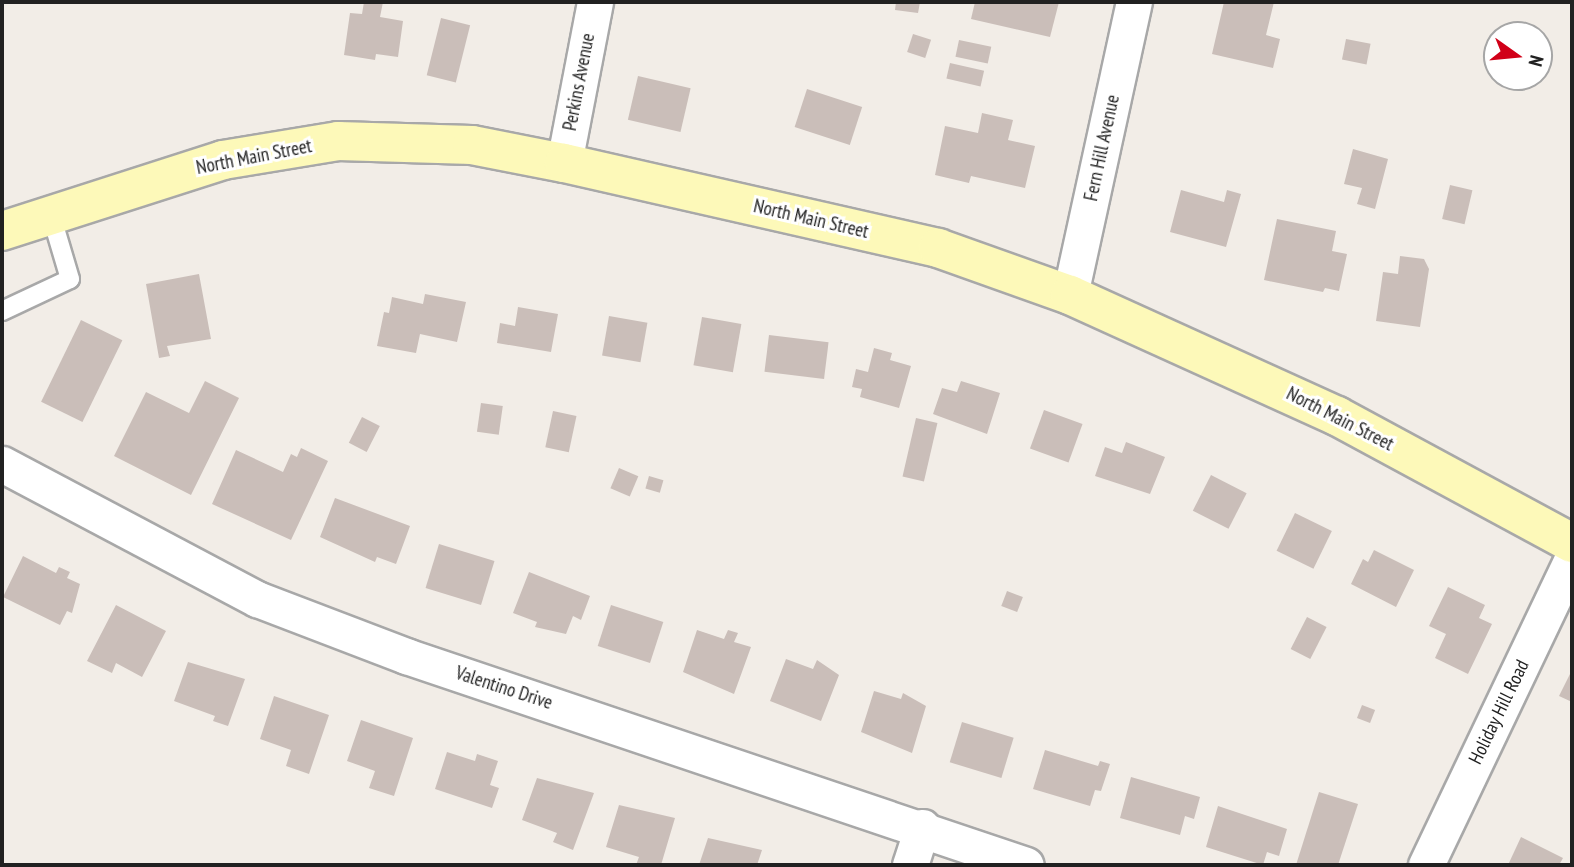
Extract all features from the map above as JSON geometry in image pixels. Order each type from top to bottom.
[{"type":"main road","name":"North Main Street","points":[[2,231],[223,160],[338,141],[472,145],[564,163],[937,248],[1070,295],[1337,416],[1572,542]]},
{"type":"street","name":"Perkins Avenue","points":[[564,163],[595,2]]},
{"type":"street","name":"Fern Hill Avenue","points":[[1070,295],[1133,2]]},
{"type":"street","name":"Valentino Drive","points":[[2,464],[257,599],[406,656],[922,827],[1026,865]]},
{"type":"street","name":"Holiday Hill Road","points":[[1426,865],[1572,559]]},
{"type":"street","points":[[910,865],[922,827]]},
{"type":"lane","points":[[2,311],[70,279],[51,215]]},
{"type":"building","points":[[364,2],[383,2],[380,17],[403,21],[398,57],[376,54],[375,60],[344,55],[350,13],[362,14]]},
{"type":"building","points":[[896,2],[920,2],[918,13],[895,10]]},
{"type":"building","points":[[975,2],[1059,2],[1050,37],[971,19]]},
{"type":"building","points":[[1224,2],[1274,2],[1266,35],[1280,39],[1273,68],[1212,54]]},
{"type":"building","points":[[441,18],[470,25],[456,83],[427,75]]},
{"type":"building","points":[[913,34],[931,40],[925,58],[907,52]]},
{"type":"building","points":[[1346,39],[1371,44],[1367,64],[1342,60]]},
{"type":"building","points":[[959,40],[991,47],[988,63],[955,57]]},
{"type":"building","points":[[950,63],[984,71],[981,86],[946,79]]},
{"type":"building","points":[[638,76],[691,88],[680,132],[628,120]]},
{"type":"building","points":[[807,89],[862,107],[850,145],[795,127]]},
{"type":"building","points":[[982,113],[1013,120],[1008,140],[1035,146],[1025,188],[971,176],[969,183],[935,175],[945,126],[978,133]]},
{"type":"building","points":[[1353,149],[1388,159],[1375,209],[1357,204],[1362,188],[1344,184]]},
{"type":"building","points":[[1450,185],[1472,190],[1465,224],[1442,219]]},
{"type":"building","points":[[1181,190],[1224,202],[1227,190],[1241,194],[1226,247],[1170,232]]},
{"type":"building","points":[[1277,219],[1336,231],[1332,251],[1347,254],[1339,291],[1325,288],[1323,292],[1264,280]]},
{"type":"building","points":[[1400,256],[1424,259],[1429,269],[1420,327],[1376,321],[1383,272],[1398,274]]},
{"type":"building","points":[[199,274],[211,339],[167,346],[170,356],[159,358],[146,284]]},
{"type":"building","points":[[425,294],[466,302],[457,342],[420,334],[416,353],[377,346],[384,312],[389,313],[392,297],[423,304]]},
{"type":"building","points":[[518,307],[558,314],[551,352],[497,343],[500,323],[515,326]]},
{"type":"building","points":[[609,316],[647,323],[640,362],[602,355]]},
{"type":"building","points":[[702,317],[741,324],[733,372],[693,365]]},
{"type":"building","points":[[81,320],[122,340],[82,422],[41,402]]},
{"type":"building","points":[[769,335],[829,342],[824,379],[764,372]]},
{"type":"building","points":[[874,348],[892,353],[890,360],[911,366],[899,408],[860,397],[862,389],[852,387],[856,369],[868,372]]},
{"type":"building","points":[[205,381],[239,398],[191,495],[114,456],[146,392],[189,413]]},
{"type":"building","points":[[961,381],[1000,393],[987,434],[933,414],[942,388],[957,392]]},
{"type":"building","points":[[481,403],[503,406],[499,435],[477,432]]},
{"type":"building","points":[[1044,410],[1083,424],[1069,463],[1030,449]]},
{"type":"building","points":[[553,411],[576,416],[569,452],[545,447]]},
{"type":"building","points":[[362,417],[380,426],[367,452],[349,443]]},
{"type":"building","points":[[916,418],[937,423],[924,481],[903,476]]},
{"type":"building","points":[[1126,442],[1165,457],[1150,494],[1095,476],[1105,447],[1122,453]]},
{"type":"building","points":[[301,448],[328,461],[291,540],[212,504],[236,450],[283,472],[291,454],[297,457]]},
{"type":"building","points":[[619,468],[638,476],[630,496],[610,488]]},
{"type":"building","points":[[1211,475],[1247,493],[1228,529],[1193,511]]},
{"type":"building","points":[[649,476],[663,480],[660,493],[645,488]]},
{"type":"building","points":[[335,498],[410,526],[396,564],[377,557],[375,562],[320,537]]},
{"type":"building","points":[[1295,513],[1332,531],[1313,569],[1277,551]]},
{"type":"building","points":[[439,544],[494,561],[481,605],[426,588]]},
{"type":"building","points":[[1374,550],[1414,570],[1396,607],[1351,584],[1363,559],[1368,562]]},
{"type":"building","points":[[23,556],[56,573],[59,567],[70,572],[67,578],[80,584],[72,613],[67,611],[60,625],[3,597]]},
{"type":"building","points":[[529,572],[590,596],[581,620],[573,616],[566,634],[535,627],[537,622],[513,613]]},
{"type":"building","points":[[1448,587],[1485,605],[1479,618],[1492,624],[1468,674],[1435,658],[1446,634],[1429,626]]},
{"type":"building","points":[[1007,591],[1023,597],[1017,612],[1001,606]]},
{"type":"building","points":[[116,605],[166,631],[142,677],[116,663],[112,673],[87,661]]},
{"type":"building","points":[[611,605],[663,622],[650,663],[598,646]]},
{"type":"building","points":[[1307,617],[1327,627],[1310,659],[1291,649]]},
{"type":"building","points":[[697,630],[724,639],[728,630],[738,633],[734,642],[751,647],[734,694],[683,672]]},
{"type":"building","points":[[786,659],[813,669],[817,660],[839,675],[821,721],[770,701]]},
{"type":"building","points":[[188,662],[245,679],[228,726],[213,721],[215,716],[174,701]]},
{"type":"building","points":[[1572,670],[1572,702],[1559,696]]},
{"type":"building","points":[[874,691],[901,699],[903,693],[926,706],[912,753],[861,732]]},
{"type":"building","points":[[274,696],[329,715],[309,774],[286,766],[291,750],[260,739]]},
{"type":"building","points":[[1362,705],[1375,710],[1370,723],[1357,718]]},
{"type":"building","points":[[361,720],[413,738],[394,796],[369,788],[375,771],[347,761]]},
{"type":"building","points":[[962,722],[1014,738],[1001,778],[950,762]]},
{"type":"building","points":[[1045,750],[1098,766],[1100,761],[1110,764],[1101,791],[1095,790],[1090,806],[1033,789]]},
{"type":"building","points":[[447,752],[475,761],[477,754],[498,761],[490,785],[499,788],[492,808],[435,789]]},
{"type":"building","points":[[1131,777],[1200,797],[1194,819],[1185,816],[1180,835],[1120,818]]},
{"type":"building","points":[[537,778],[594,793],[573,850],[553,842],[557,833],[522,820]]},
{"type":"building","points":[[1319,792],[1358,804],[1338,865],[1296,865]]},
{"type":"building","points":[[619,805],[675,818],[661,865],[636,865],[639,857],[606,847]]},
{"type":"building","points":[[1218,806],[1287,829],[1279,856],[1267,852],[1263,865],[1206,847]]},
{"type":"building","points":[[1521,837],[1563,858],[1559,865],[1508,865]]},
{"type":"building","points":[[708,838],[762,850],[757,865],[699,865]]}]
